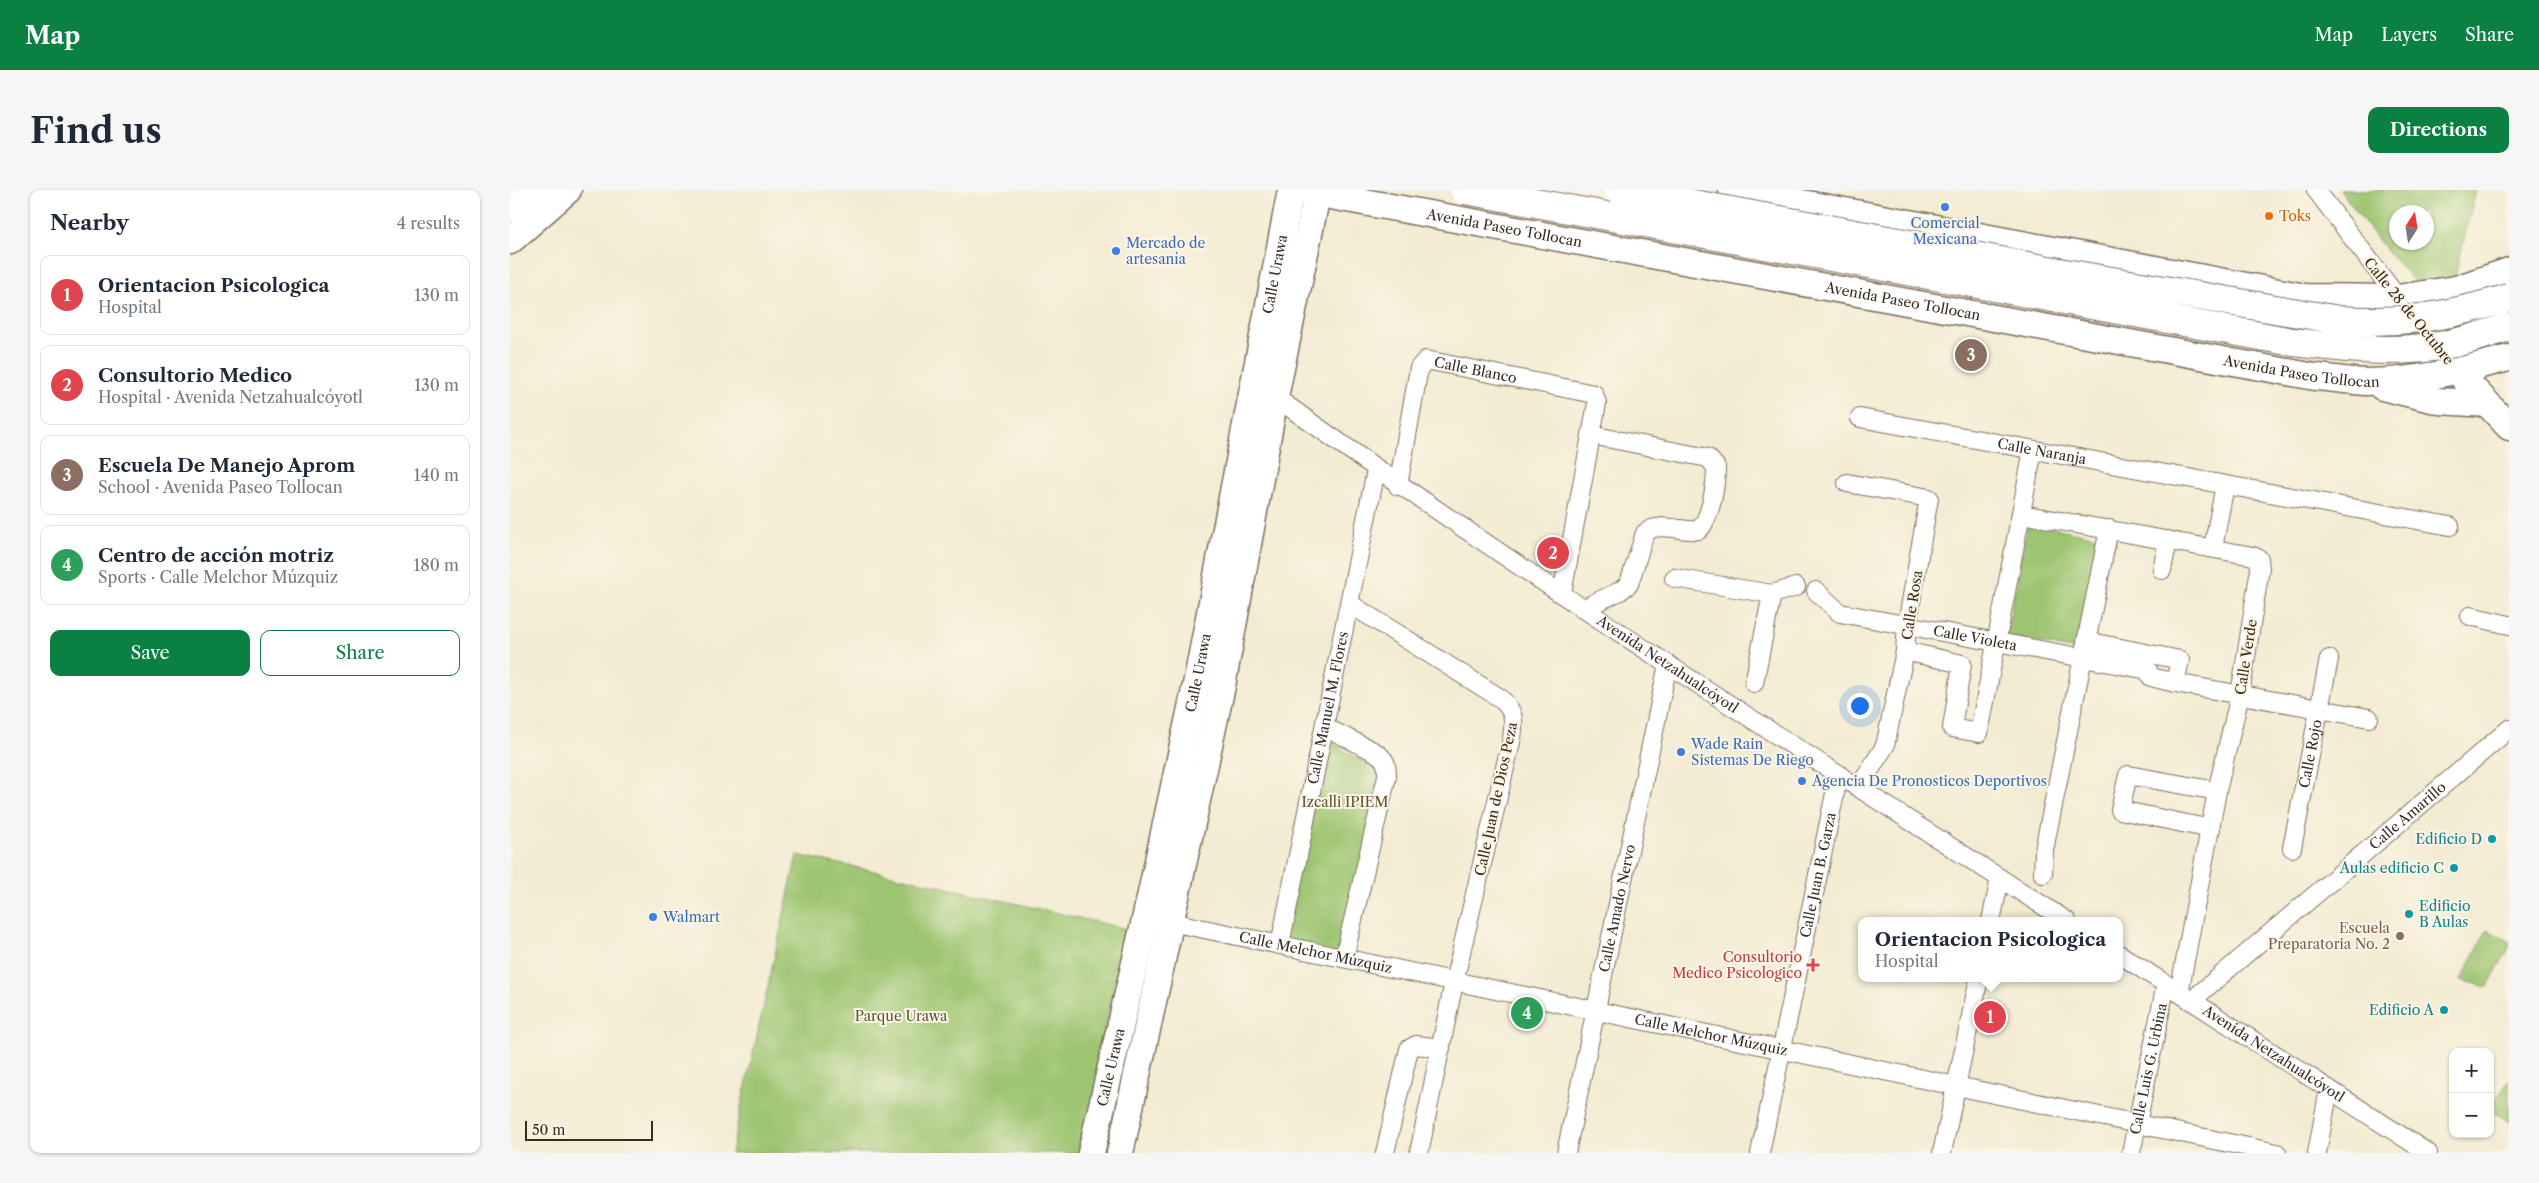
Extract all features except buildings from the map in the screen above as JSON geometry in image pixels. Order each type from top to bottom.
[{"type":"highway","points":[[510,208],[530,190]]},
{"type":"highway","points":[[510,208],[541,190]]},
{"type":"highway","name":"Avenida Paseo Tollocan","points":[[1465,190],[2293,342],[2364,349],[2413,350],[2456,343],[2509,327]]},
{"type":"highway","points":[[1618,190],[2065,273],[2339,320],[2380,322],[2421,319],[2509,298]]},
{"type":"main road","points":[[510,241],[568,190]]},
{"type":"main road","name":"Calle Urawa","points":[[1120,1153],[1197,680],[1291,190]]},
{"type":"main road","points":[[1391,190],[1396,207],[1411,212]]},
{"type":"main road","points":[[1732,190],[2305,296],[2398,298],[2456,289],[2509,271]]},
{"type":"main road","name":"Calle Urawa","points":[[1091,1153],[1222,686],[1311,191]]},
{"type":"main road","name":"Avenida Paseo Tollocan","points":[[1311,191],[1411,212],[2256,367],[2365,382],[2458,372],[2509,358]]},
{"type":"main road","points":[[2251,287],[2268,303],[2273,314],[2276,331],[2275,346],[2271,356],[2256,367]]},
{"type":"main road","points":[[2509,292],[2507,303],[2509,321]]},
{"type":"main road","name":"Calle 28 de Octubre","points":[[2398,298],[2458,372],[2509,427]]},
{"type":"main road","points":[[2365,382],[2403,394],[2439,400],[2488,404]]},
{"type":"street","name":"Calle 28 de Octubre","points":[[2316,190],[2398,298]]},
{"type":"street","name":"Calle Blanco","points":[[1398,486],[1419,368],[1426,360],[1594,394],[1597,403],[1591,435]]},
{"type":"street","name":"Avenida Netzahualcóyotl","points":[[1275,397],[1398,486],[1582,609],[2061,917]]},
{"type":"street","name":"Calle Naranja","points":[[1860,418],[2450,526]]},
{"type":"street","points":[[1562,594],[1591,435],[1708,458],[1714,462],[1716,476],[1707,516],[1698,530],[1690,531],[1658,527],[1649,529],[1642,541],[1629,584],[1620,592],[1582,609]]},
{"type":"street","points":[[1905,651],[1962,664],[1952,728],[1979,733],[1998,641],[2032,450]]},
{"type":"street","name":"Calle Manuel M. Flores","points":[[1280,945],[1376,470]]},
{"type":"street","name":"Calle Rosa","points":[[1847,483],[1929,498],[1907,625],[1905,651],[1885,746],[1859,787]]},
{"type":"street","points":[[2213,548],[2225,485]]},
{"type":"street","name":"Calle Verde","points":[[2021,514],[2213,548],[2254,556],[2259,559],[2240,695],[2217,792],[2179,992]]},
{"type":"street","points":[[2043,874],[2044,850],[2109,530]]},
{"type":"street","points":[[2162,570],[2168,540]]},
{"type":"street","points":[[1674,578],[1772,594],[1796,587]]},
{"type":"street","name":"Calle Violeta","points":[[1816,591],[1840,613],[2148,670],[2151,677],[2175,683],[2369,718]]},
{"type":"street","points":[[1754,684],[1772,594]]},
{"type":"street","name":"Calle Juan de Dios Peza","points":[[1350,604],[1500,698],[1510,707],[1514,716],[1512,738],[1454,982],[1419,1153]]},
{"type":"street","points":[[2470,616],[2509,625]]},
{"type":"street","points":[[2086,641],[2180,660],[2175,683]]},
{"type":"street","name":"Calle Rojo","points":[[2292,848],[2329,659]]},
{"type":"street","name":"Calle Amado Nervo","points":[[1566,1153],[1668,664]]},
{"type":"street","points":[[1324,726],[1375,752],[1383,757],[1387,764],[1387,776],[1344,958]]},
{"type":"street","name":"Calle Amarillo","points":[[2179,992],[2509,729]]},
{"type":"street","name":"Calle Juan B. Garza","points":[[1760,1153],[1839,774]]},
{"type":"street","points":[[2210,829],[2120,810],[2128,775],[2217,792]]},
{"type":"street","points":[[1992,917],[2000,878]]},
{"type":"street","name":"Calle Melchor Múzquiz","points":[[1158,919],[2277,1153]]},
{"type":"street","name":"Avenida Netzahualcóyotl","points":[[2123,957],[2428,1153]]},
{"type":"street","points":[[1942,1153],[1978,982]]},
{"type":"street","name":"Calle Luis G. Urbina","points":[[2131,1153],[2137,1124],[2179,992]]},
{"type":"street","points":[[1385,1153],[1408,1049],[1416,1045],[1440,1048]]},
{"type":"street","points":[[2317,1153],[2329,1089]]},
{"type":"green space","points":[[2340,190],[2476,190],[2454,281],[2421,289],[2387,251]]},
{"type":"green space","points":[[2028,523],[2098,537],[2076,650],[2006,636]]},
{"type":"green space","name":"Izcalli IPIEM","points":[[1322,737],[1387,776],[1344,958],[1280,945]]},
{"type":"green space","name":"Parque Urawa","points":[[797,855],[1136,931],[1088,1153],[731,1153]]},
{"type":"green space","points":[[2487,930],[2509,941],[2509,948],[2487,987],[2461,980]]},
{"type":"green space","points":[[2509,1080],[2509,1122],[2494,1112],[2494,1103]]},
{"type":"place","name":"Comercial Mexicana","points":[[1945,207]]},
{"type":"place","name":"Toks","points":[[2269,216]]},
{"type":"place","name":"Mercado de artesanía","points":[[1116,251]]},
{"type":"place","name":"Escuela De Manejo Aprom","points":[[1971,355]]},
{"type":"place","name":"Consultorio Medico","points":[[1553,553]]},
{"type":"place","name":"Wade Rain Sistemas De Riego","points":[[1681,752]]},
{"type":"place","name":"Agencia De Pronosticos Deportivos","points":[[1802,781]]},
{"type":"place","name":"Edificio D","points":[[2492,839]]},
{"type":"place","name":"Aulas edificio C","points":[[2454,868]]},
{"type":"place","name":"Edificio B Aulas","points":[[2409,914]]},
{"type":"place","name":"Walmart","points":[[653,917]]},
{"type":"place","name":"Escuela Preparatoria No. 2","points":[[2400,936]]},
{"type":"place","name":"Consultorio Medico Psicologico","points":[[1813,965]]},
{"type":"place","name":"Edificio A","points":[[2444,1010]]},
{"type":"place","name":"Centro de acción motriz","points":[[1527,1013]]},
{"type":"place","name":"Orientacion Psicologica","points":[[1990,1017]]}]
